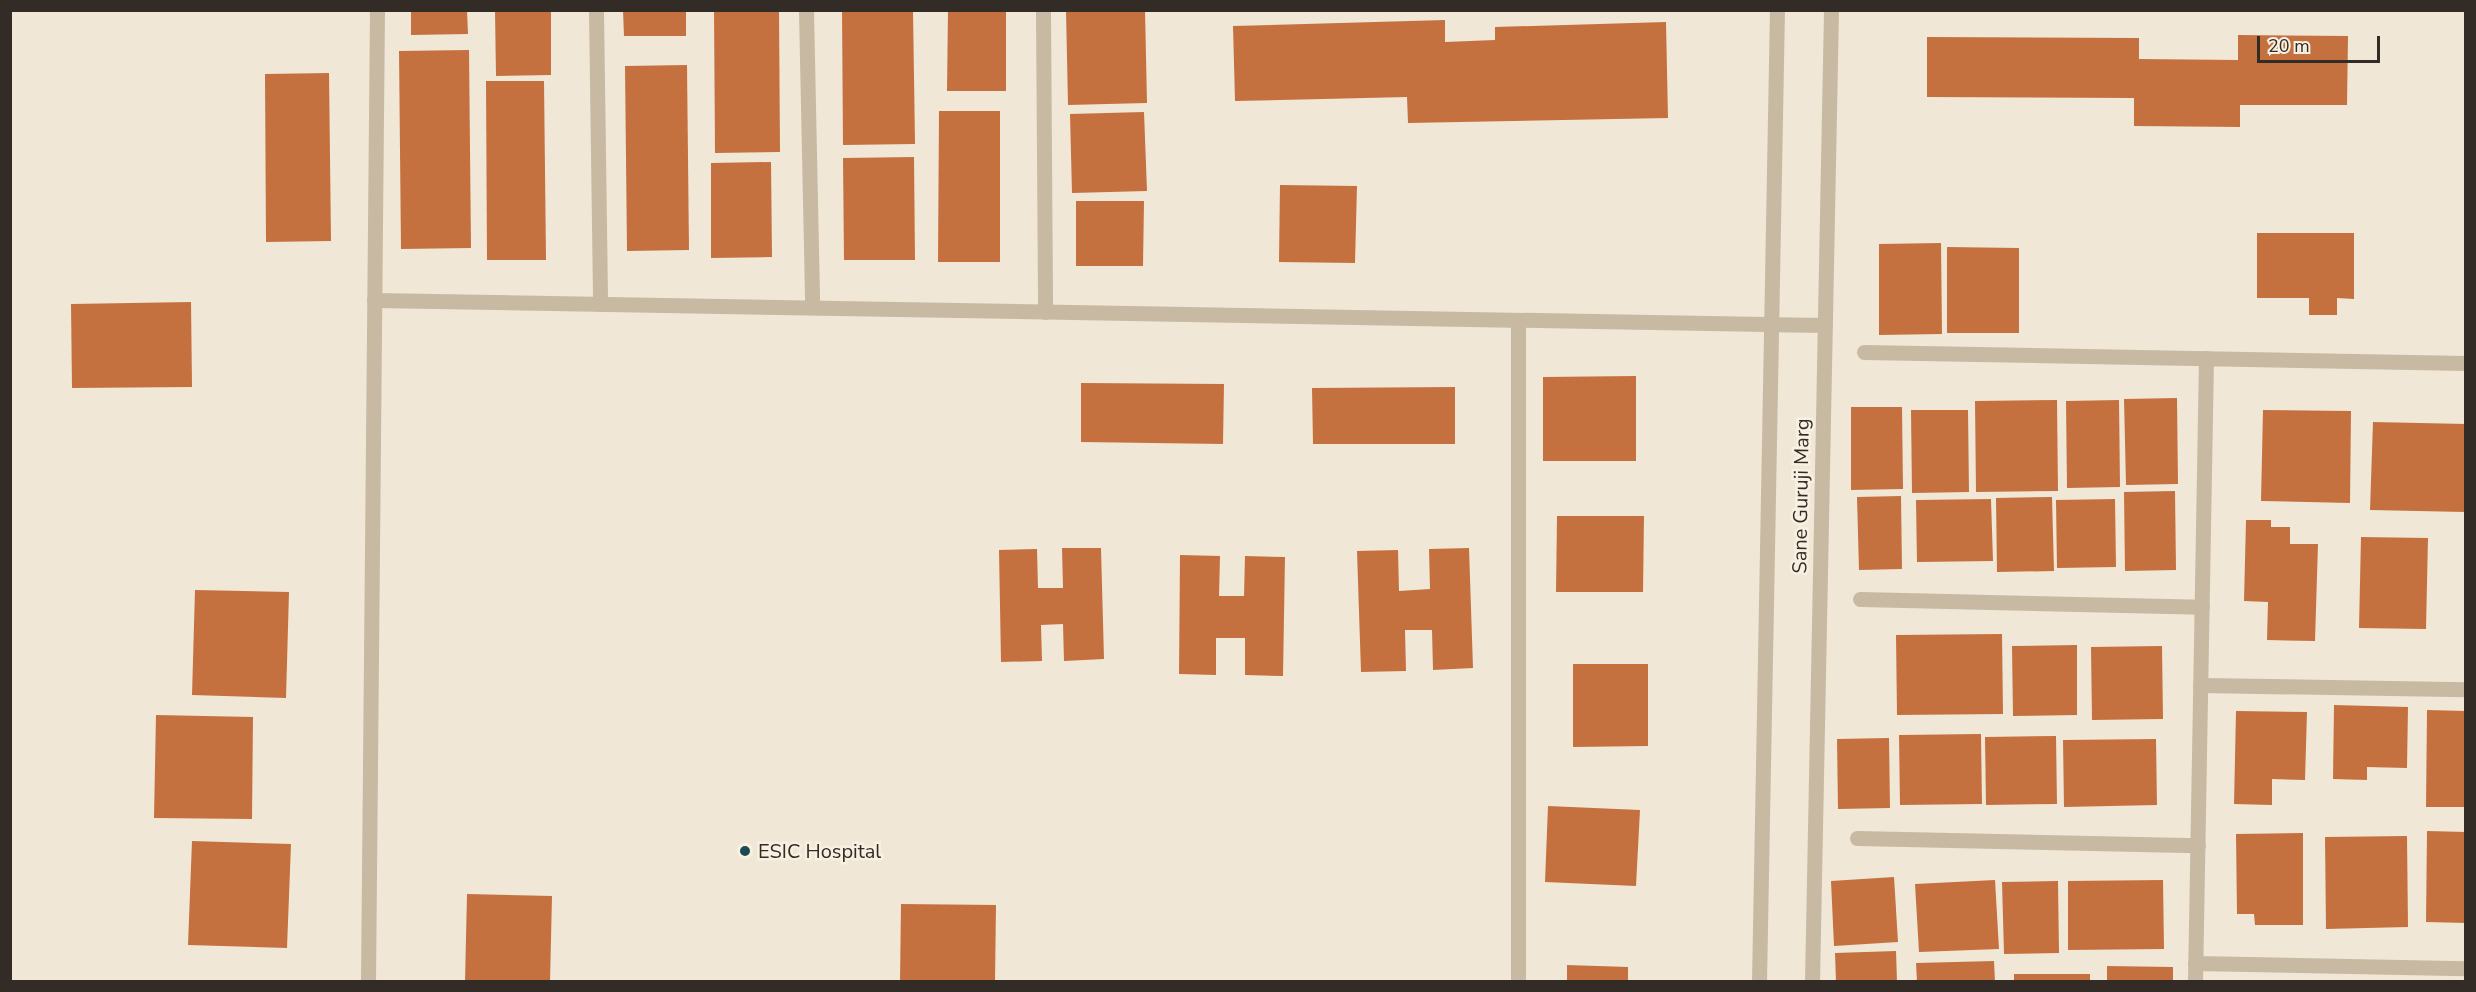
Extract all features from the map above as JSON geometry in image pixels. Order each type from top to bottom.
[{"type":"street","points":[[368,981],[377,10]]},
{"type":"street","points":[[596,10],[600,304]]},
{"type":"street","points":[[806,10],[812,307]]},
{"type":"street","points":[[1043,10],[1045,312]]},
{"type":"street","name":"Sane Guruji Marg","points":[[1759,981],[1777,10]]},
{"type":"street","name":"Sane Guruji Marg","points":[[1812,981],[1831,10]]},
{"type":"street","points":[[374,300],[1825,325]]},
{"type":"street","points":[[1518,320],[1518,981]]},
{"type":"street","points":[[1864,352],[2466,363]]},
{"type":"street","points":[[2195,981],[2206,358]]},
{"type":"street","points":[[1860,599],[2202,607]]},
{"type":"street","points":[[2200,685],[2466,689]]},
{"type":"street","points":[[1857,838],[2198,845]]},
{"type":"street","points":[[2195,963],[2466,968]]},
{"type":"building","points":[[411,10],[467,10],[468,34],[411,35]]},
{"type":"building","points":[[495,10],[551,10],[551,75],[496,76]]},
{"type":"building","points":[[623,10],[686,10],[686,36],[624,36]]},
{"type":"building","points":[[714,10],[779,10],[780,152],[715,153]]},
{"type":"building","points":[[842,10],[913,10],[915,144],[843,145]]},
{"type":"building","points":[[948,10],[1006,10],[1006,91],[947,91]]},
{"type":"building","points":[[1066,10],[1145,10],[1147,103],[1068,105]]},
{"type":"building","points":[[1445,20],[1445,42],[1495,40],[1495,27],[1666,22],[1668,118],[1408,123],[1407,97],[1235,101],[1233,26]]},
{"type":"building","points":[[2238,35],[2348,36],[2347,105],[2240,105],[2240,127],[2134,126],[2134,98],[1927,97],[1927,37],[2139,38],[2139,59],[2238,60]]},
{"type":"building","points":[[469,50],[471,248],[401,249],[399,51]]},
{"type":"building","points":[[687,65],[689,250],[627,251],[625,66]]},
{"type":"building","points":[[329,73],[331,241],[266,242],[265,74]]},
{"type":"building","points":[[486,81],[544,81],[546,260],[487,260]]},
{"type":"building","points":[[939,111],[1000,111],[1000,262],[938,262]]},
{"type":"building","points":[[1144,112],[1147,191],[1072,193],[1070,114]]},
{"type":"building","points":[[914,157],[915,260],[844,260],[843,158]]},
{"type":"building","points":[[771,162],[772,257],[711,258],[711,163]]},
{"type":"building","points":[[1280,185],[1357,186],[1355,263],[1279,262]]},
{"type":"building","points":[[1076,201],[1144,201],[1143,266],[1076,266]]},
{"type":"building","points":[[2257,233],[2354,233],[2354,299],[2337,298],[2337,315],[2309,315],[2309,298],[2257,298]]},
{"type":"building","points":[[1941,243],[1942,334],[1879,335],[1879,244]]},
{"type":"building","points":[[1947,247],[2019,248],[2019,333],[1947,333]]},
{"type":"building","points":[[191,302],[192,387],[72,388],[71,304]]},
{"type":"building","points":[[1636,376],[1636,461],[1543,461],[1543,377]]},
{"type":"building","points":[[1081,383],[1224,384],[1223,444],[1081,442]]},
{"type":"building","points":[[1455,387],[1455,444],[1313,444],[1312,388]]},
{"type":"building","points":[[2177,398],[2178,484],[2126,485],[2124,399]]},
{"type":"building","points":[[2057,400],[2058,491],[1976,492],[1975,401]]},
{"type":"building","points":[[2119,400],[2120,487],[2067,488],[2066,401]]},
{"type":"building","points":[[1851,407],[1902,407],[1903,489],[1851,490]]},
{"type":"building","points":[[1911,410],[1968,410],[1969,492],[1912,493]]},
{"type":"building","points":[[2263,410],[2351,411],[2350,503],[2261,501]]},
{"type":"building","points":[[2373,422],[2466,424],[2465,512],[2370,510]]},
{"type":"building","points":[[2175,491],[2176,570],[2125,571],[2124,492]]},
{"type":"building","points":[[1901,496],[1902,569],[1859,570],[1857,497]]},
{"type":"building","points":[[2052,497],[2054,571],[1997,572],[1996,498]]},
{"type":"building","points":[[1991,499],[1993,561],[1917,562],[1916,500]]},
{"type":"building","points":[[2115,499],[2116,567],[2057,568],[2056,500]]},
{"type":"building","points":[[1557,516],[1644,516],[1643,592],[1556,592]]},
{"type":"building","points":[[2246,520],[2271,520],[2271,527],[2290,527],[2290,544],[2318,544],[2315,641],[2267,640],[2268,602],[2244,601]]},
{"type":"building","points":[[2361,537],[2428,538],[2426,629],[2359,628]]},
{"type":"building","points":[[1062,548],[1101,548],[1104,659],[1064,661],[1063,624],[1041,625],[1042,661],[1001,662],[999,550],[1037,549],[1038,588],[1063,588]]},
{"type":"building","points":[[1469,548],[1473,668],[1433,670],[1432,630],[1405,630],[1406,671],[1361,672],[1357,551],[1398,550],[1399,591],[1430,589],[1429,549]]},
{"type":"building","points":[[1180,555],[1220,556],[1219,596],[1244,596],[1245,556],[1285,557],[1283,676],[1245,675],[1245,638],[1216,638],[1216,675],[1179,674]]},
{"type":"building","points":[[195,590],[289,592],[286,698],[192,695]]},
{"type":"building","points":[[2002,634],[2003,714],[1897,715],[1896,635]]},
{"type":"building","points":[[2077,645],[2077,715],[2013,716],[2012,646]]},
{"type":"building","points":[[2162,646],[2163,719],[2092,720],[2091,647]]},
{"type":"building","points":[[1573,664],[1648,664],[1648,746],[1573,747]]},
{"type":"building","points":[[2334,705],[2408,707],[2407,768],[2367,767],[2367,780],[2333,779]]},
{"type":"building","points":[[2427,710],[2466,711],[2466,807],[2426,807]]},
{"type":"building","points":[[2236,711],[2307,712],[2305,780],[2272,779],[2272,805],[2234,804]]},
{"type":"building","points":[[156,715],[253,717],[252,819],[154,818]]},
{"type":"building","points":[[1981,734],[1982,804],[1900,805],[1899,735]]},
{"type":"building","points":[[2056,736],[2057,804],[1986,805],[1985,737]]},
{"type":"building","points":[[1889,738],[1890,808],[1838,809],[1837,739]]},
{"type":"building","points":[[2156,739],[2157,805],[2064,807],[2063,740]]},
{"type":"building","points":[[1548,806],[1640,810],[1636,886],[1545,882]]},
{"type":"building","points":[[2427,831],[2466,832],[2466,923],[2426,922]]},
{"type":"building","points":[[2303,833],[2303,925],[2255,925],[2254,914],[2237,914],[2236,834]]},
{"type":"building","points":[[2407,836],[2408,927],[2326,929],[2325,837]]},
{"type":"building","points":[[192,841],[291,844],[287,948],[188,945]]},
{"type":"building","points":[[1894,877],[1898,942],[1834,946],[1831,881]]},
{"type":"building","points":[[1995,880],[1999,949],[1919,952],[1915,884]]},
{"type":"building","points":[[2163,880],[2164,949],[2068,950],[2068,881]]},
{"type":"building","points":[[2058,881],[2059,953],[2004,954],[2002,882]]},
{"type":"building","points":[[467,894],[552,896],[550,982],[465,982]]},
{"type":"building","points":[[901,904],[996,905],[995,982],[900,982]]},
{"type":"building","points":[[1896,951],[1897,982],[1836,982],[1835,953]]},
{"type":"building","points":[[1994,961],[1995,982],[1917,982],[1916,963]]},
{"type":"building","points":[[1567,965],[1628,967],[1628,982],[1567,982]]},
{"type":"building","points":[[2107,966],[2173,967],[2173,982],[2107,982]]},
{"type":"building","points":[[2014,974],[2090,974],[2090,982],[2014,982]]},
{"type":"place","name":"ESIC Hospital","points":[[745,851]]}]
